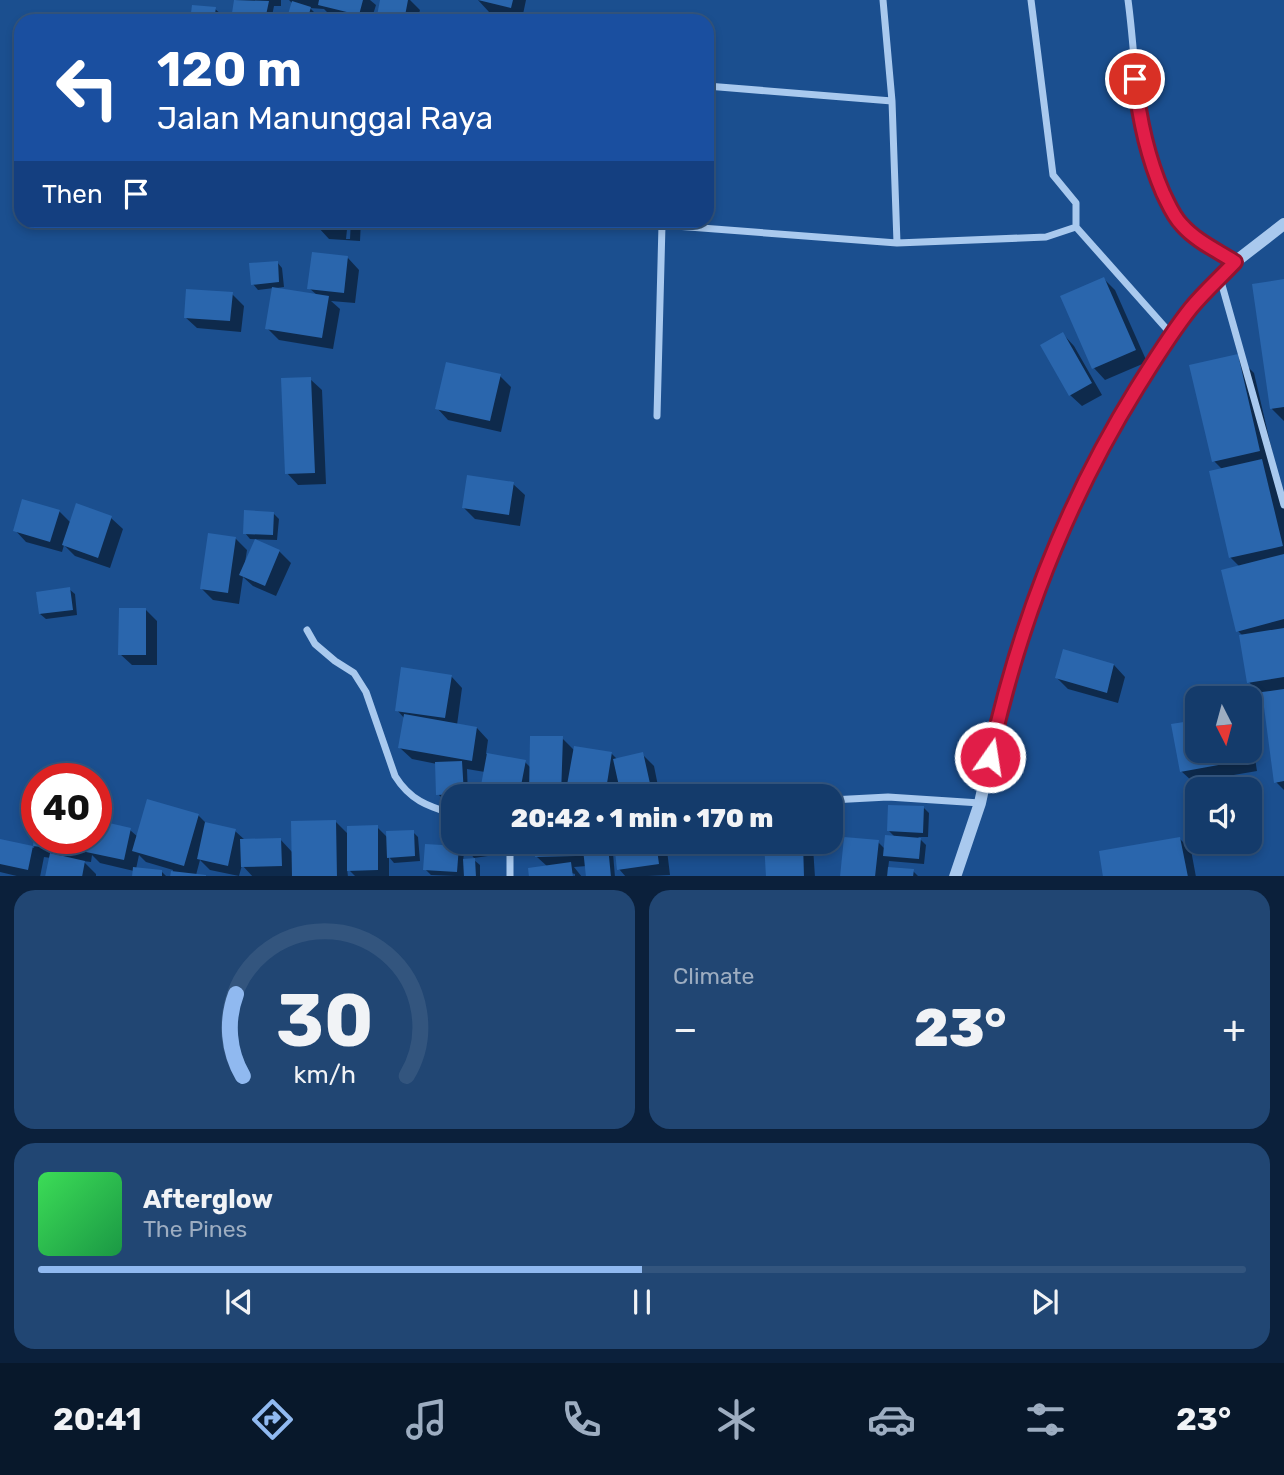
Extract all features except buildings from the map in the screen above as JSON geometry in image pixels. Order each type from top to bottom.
[{"type":"street","points":[[883,0],[892,101],[897,243]]},
{"type":"street","points":[[1031,0],[1053,175],[1076,203],[1076,227],[1172,335]]},
{"type":"street","points":[[1128,0],[1139,113],[1146,147],[1158,180],[1172,212],[1183,227],[1235,262]]},
{"type":"street","points":[[714,87],[892,101]]},
{"type":"street","points":[[955,876],[980,803],[1009,677],[1027,621],[1047,565],[1096,458],[1156,357],[1191,309],[1235,262],[1284,224]]},
{"type":"street","points":[[701,228],[897,243],[1046,237],[1076,227]]},
{"type":"street","points":[[657,416],[662,228]]},
{"type":"street","points":[[1220,278],[1284,505]]},
{"type":"street","points":[[307,630],[315,644],[354,673],[366,692],[395,776],[402,787],[413,798],[441,810]]},
{"type":"street","points":[[843,799],[888,797],[980,803]]},
{"type":"street","points":[[510,854],[510,876]]},
{"type":"route","points":[[990,757],[1009,677],[1027,621],[1047,565],[1096,458],[1156,357],[1191,309],[1235,262],[1183,227],[1172,212],[1146,147],[1135,79]]}]
